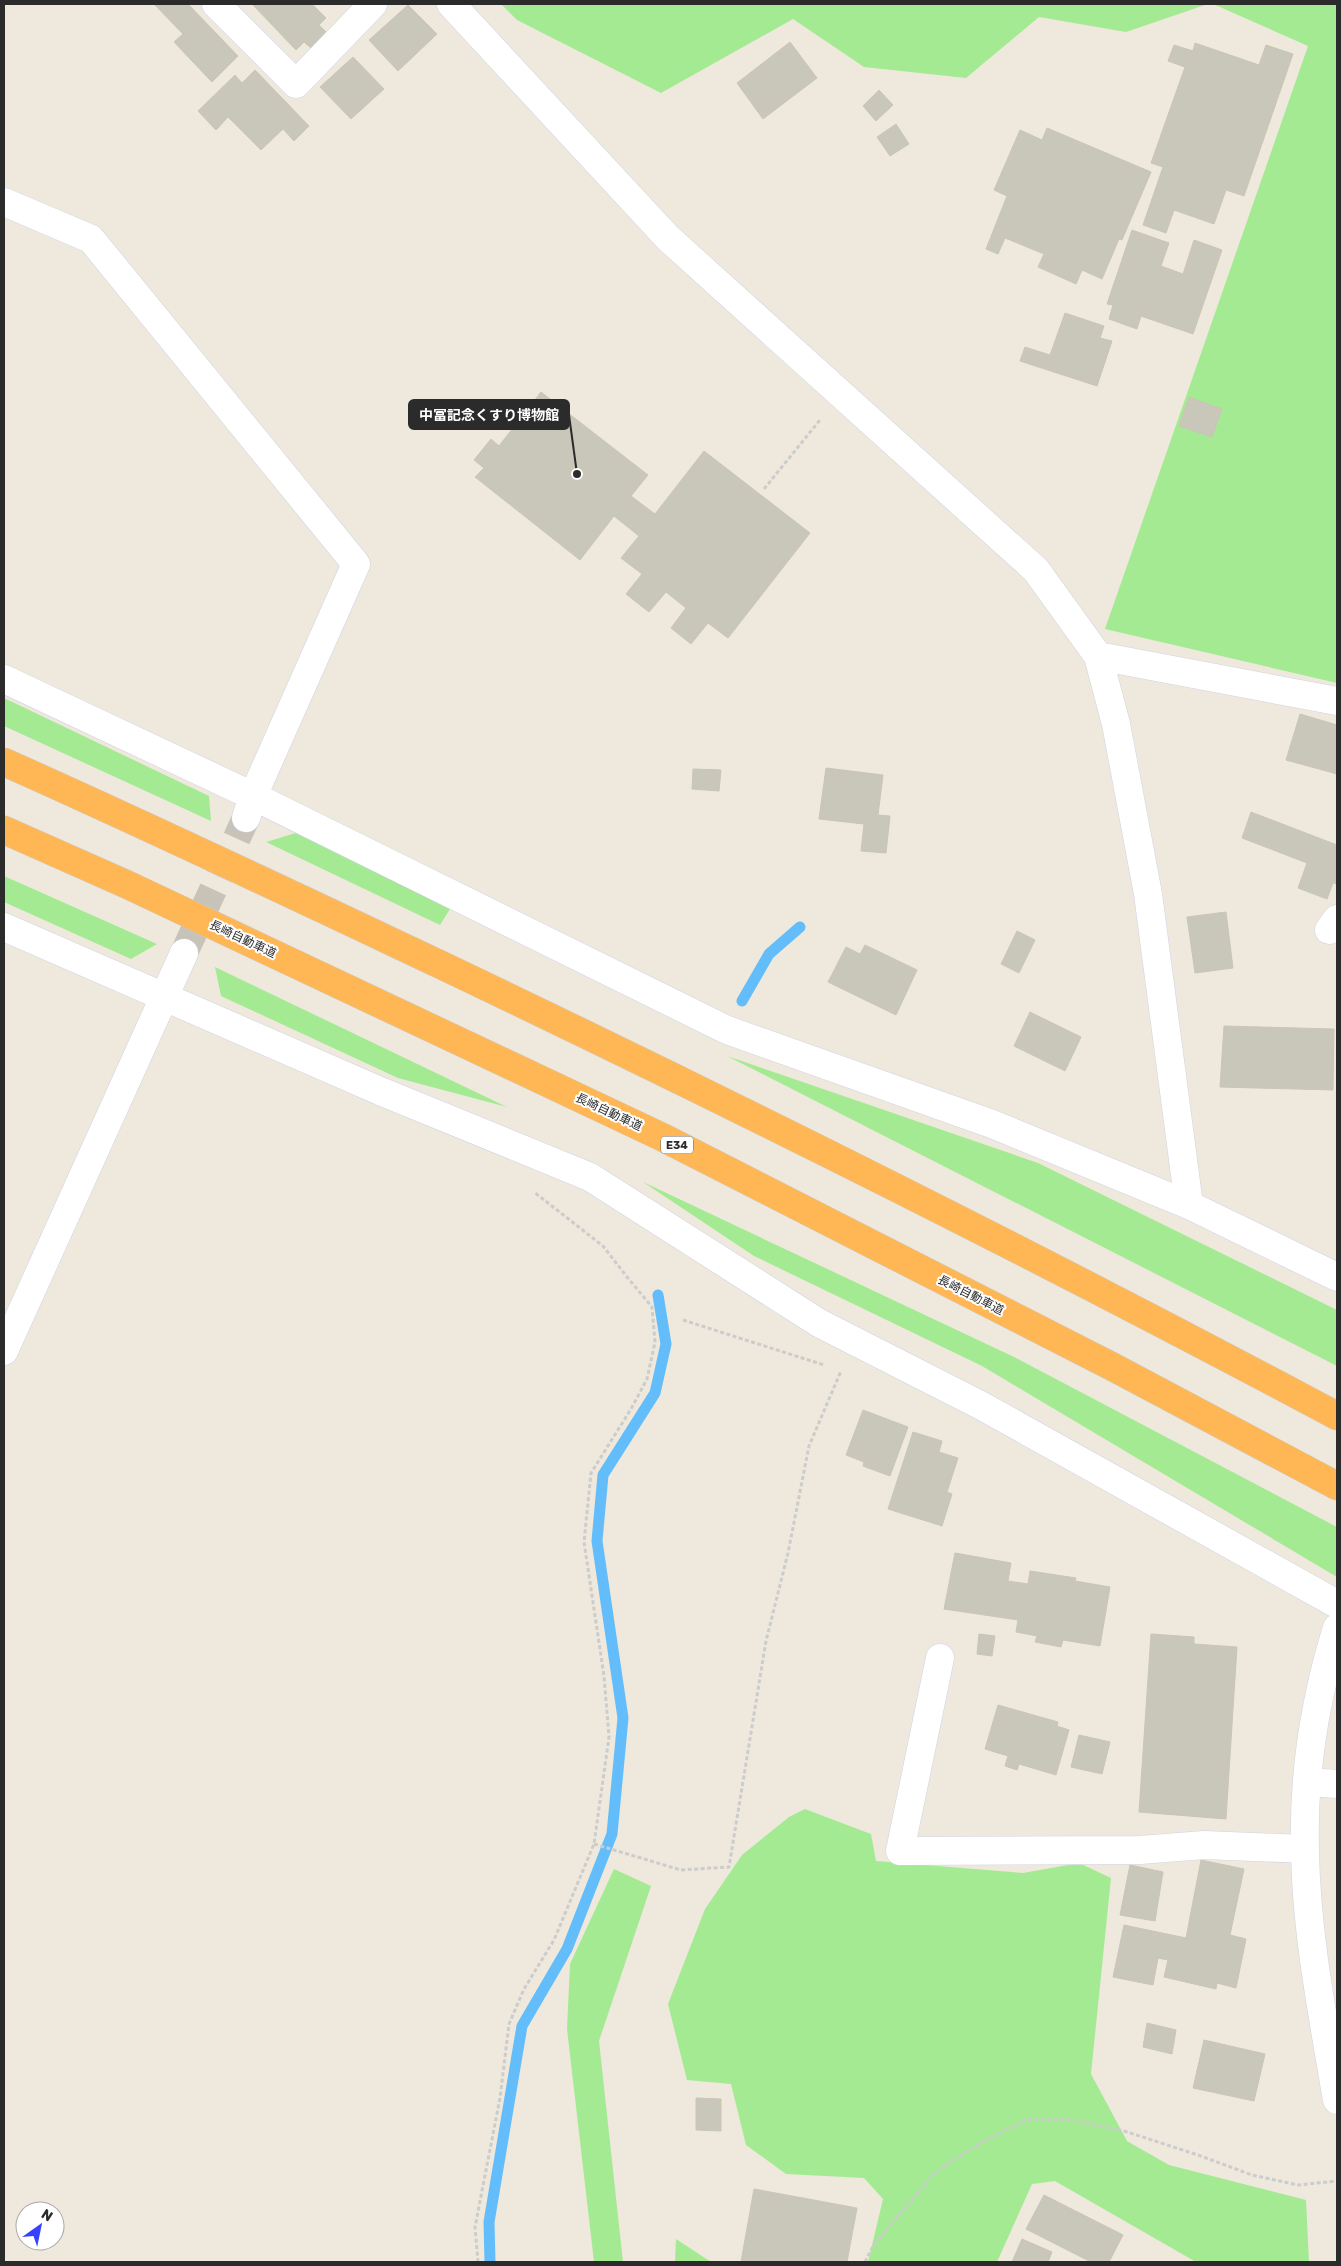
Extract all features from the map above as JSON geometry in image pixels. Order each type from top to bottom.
[{"type":"highway","points":[[4,762],[147,826],[686,1082],[1145,1314],[1337,1416]]},
{"type":"highway","name":"長崎自動車道","points":[[4,830],[137,889],[662,1137],[1113,1367],[1337,1486]]},
{"type":"street","points":[[216,4],[296,84],[373,4]]},
{"type":"street","points":[[451,4],[668,238],[1036,570],[1098,656],[1116,724],[1148,894],[1189,1205]]},
{"type":"street","points":[[4,202],[91,238],[356,564],[249,807]]},
{"type":"street","points":[[1098,656],[1337,700]]},
{"type":"street","points":[[4,679],[249,807],[727,1030],[992,1124],[1189,1205],[1337,1277]]},
{"type":"street","points":[[4,927],[380,1091],[590,1177],[819,1323],[982,1406],[1337,1604]]},
{"type":"street","points":[[4,1351],[184,954]]},
{"type":"street","points":[[1337,1628],[1328,1659],[1313,1729],[1305,1849],[1313,1958],[1337,2100]]},
{"type":"street","points":[[940,1658],[900,1851],[1140,1850],[1204,1845],[1305,1849]]},
{"type":"street","points":[[1308,1782],[1337,1784]]},
{"type":"path","points":[[764,489],[841,394]]},
{"type":"path","points":[[478,2262],[475,2227],[500,2098],[509,2024],[524,1989],[554,1940],[594,1844],[609,1738],[604,1676],[584,1542],[591,1474],[647,1379],[655,1342],[652,1308],[602,1246],[550,1202],[528,1188]]},
{"type":"path","points":[[594,1844],[681,1870],[729,1867],[766,1641],[788,1552],[809,1446],[841,1370]]},
{"type":"path","points":[[865,2262],[873,2246],[935,2172],[982,2142],[1029,2119],[1068,2119],[1124,2131],[1252,2175],[1298,2185],[1337,2181]]},
{"type":"green space","points":[[501,4],[1208,4],[1126,32],[1039,17],[966,78],[864,67],[793,19],[661,93],[517,20]]},
{"type":"green space","points":[[1213,4],[1337,4],[1337,683],[1105,629],[1308,46]]},
{"type":"green space","points":[[4,698],[209,796],[211,821],[4,726]]},
{"type":"green space","points":[[299,832],[450,909],[440,925],[266,842]]},
{"type":"green space","points":[[4,876],[157,944],[131,959],[4,902]]},
{"type":"green space","points":[[215,967],[507,1107],[398,1078],[221,996]]},
{"type":"green space","points":[[727,1056],[1038,1163],[1337,1310],[1337,1366]]},
{"type":"green space","points":[[643,1182],[1014,1357],[1337,1527],[1337,1577],[982,1366],[754,1256]]},
{"type":"green space","points":[[805,1809],[871,1834],[876,1861],[1023,1873],[1079,1863],[1111,1878],[1091,2074],[1127,2141],[1169,2165],[1306,2200],[1309,2262],[1196,2262],[1055,2181],[1032,2184],[997,2262],[868,2262],[883,2199],[864,2178],[786,2174],[746,2145],[731,2084],[687,2080],[668,2004],[705,1909],[742,1855],[789,1817]]},
{"type":"green space","points":[[614,1869],[651,1886],[599,2041],[623,2262],[594,2262],[567,2029],[570,1964]]},
{"type":"green space","points":[[676,2239],[711,2262],[675,2262]]},
{"type":"building","points":[[154,4],[188,4],[238,56],[212,82],[174,42],[183,34]]},
{"type":"building","points":[[252,4],[312,4],[326,18],[319,25],[327,33],[311,48],[304,42],[296,50]]},
{"type":"building","points":[[408,5],[437,34],[398,71],[369,40]]},
{"type":"building","points":[[790,42],[817,78],[763,119],[737,83]]},
{"type":"building","points":[[1195,43],[1259,65],[1266,45],[1293,54],[1244,196],[1226,190],[1214,224],[1174,210],[1166,233],[1143,225],[1163,167],[1151,163],[1185,67],[1168,61],[1174,45],[1193,51]]},
{"type":"building","points":[[353,57],[384,89],[351,119],[320,87]]},
{"type":"building","points":[[255,70],[309,126],[294,141],[283,129],[261,150],[228,117],[216,130],[198,111],[235,75],[242,83]]},
{"type":"building","points":[[879,90],[893,105],[876,121],[863,106]]},
{"type":"building","points":[[896,124],[909,144],[890,156],[877,137]]},
{"type":"building","points":[[1047,128],[1151,172],[1122,240],[1119,239],[1102,279],[1082,270],[1076,284],[1038,267],[1044,254],[1005,238],[998,254],[986,249],[1007,196],[994,190],[1020,130],[1042,140]]},
{"type":"building","points":[[1132,230],[1169,243],[1161,266],[1183,274],[1194,240],[1222,250],[1193,334],[1141,316],[1137,329],[1109,319],[1113,305],[1107,304]]},
{"type":"building","points":[[1065,313],[1104,326],[1100,338],[1112,341],[1097,386],[1020,361],[1025,347],[1050,355]]},
{"type":"building","points":[[541,392],[648,475],[631,496],[655,514],[704,451],[810,533],[728,638],[708,623],[691,644],[671,628],[686,608],[666,592],[649,612],[626,594],[642,574],[621,558],[639,536],[614,516],[580,560],[475,477],[484,468],[474,460],[491,439],[499,446]]},
{"type":"building","points":[[1189,397],[1222,409],[1212,437],[1179,426]]},
{"type":"building","points":[[1300,714],[1337,725],[1337,774],[1286,760]]},
{"type":"building","points":[[826,768],[883,775],[878,815],[890,816],[886,853],[861,851],[864,824],[819,819]]},
{"type":"building","points":[[693,769],[721,770],[719,791],[692,789]]},
{"type":"building","points":[[1251,812],[1337,845],[1337,884],[1333,883],[1327,899],[1298,888],[1307,863],[1242,838]]},
{"type":"building","points":[[1226,912],[1233,968],[1195,973],[1187,917]]},
{"type":"building","points":[[1017,931],[1035,940],[1019,973],[1001,964]]},
{"type":"building","points":[[865,945],[917,970],[896,1015],[828,982],[846,947],[860,954]]},
{"type":"building","points":[[1030,1012],[1081,1037],[1065,1071],[1014,1046]]},
{"type":"building","points":[[1224,1026],[1334,1029],[1333,1090],[1220,1087]]},
{"type":"building","points":[[863,1410],[908,1427],[890,1476],[863,1466],[864,1462],[846,1455]]},
{"type":"building","points":[[913,1432],[942,1441],[939,1452],[958,1458],[947,1492],[952,1494],[942,1526],[888,1509]]},
{"type":"building","points":[[955,1553],[1011,1563],[1008,1581],[1028,1584],[1030,1571],[1076,1578],[1075,1581],[1110,1587],[1100,1646],[1063,1640],[1061,1647],[1035,1642],[1037,1636],[1016,1632],[1018,1620],[944,1609]]},
{"type":"building","points":[[979,1634],[995,1636],[992,1656],[977,1654]]},
{"type":"building","points":[[1151,1634],[1194,1637],[1194,1644],[1237,1647],[1226,1819],[1139,1812]]},
{"type":"building","points":[[998,1705],[1058,1722],[1057,1726],[1069,1730],[1056,1775],[1019,1764],[1017,1770],[1005,1766],[1008,1756],[985,1749]]},
{"type":"building","points":[[1079,1735],[1110,1742],[1102,1774],[1071,1767]]},
{"type":"building","points":[[1201,1860],[1244,1869],[1230,1935],[1246,1939],[1236,1988],[1217,1983],[1216,1989],[1164,1977],[1168,1960],[1158,1958],[1153,1985],[1113,1977],[1124,1925],[1186,1938]]},
{"type":"building","points":[[1130,1865],[1163,1872],[1155,1921],[1120,1915]]},
{"type":"building","points":[[1147,2023],[1176,2030],[1172,2054],[1143,2047]]},
{"type":"building","points":[[1204,2040],[1265,2054],[1254,2101],[1193,2088]]},
{"type":"building","points":[[696,2098],[721,2099],[721,2131],[696,2130]]},
{"type":"building","points":[[754,2189],[857,2208],[847,2262],[741,2262]]},
{"type":"building","points":[[1044,2195],[1123,2235],[1109,2262],[1091,2262],[1026,2229]]},
{"type":"building","points":[[1022,2239],[1052,2252],[1048,2262],[1012,2262]]},
{"type":"waterway","points":[[742,1001],[769,954],[800,927]]},
{"type":"waterway","points":[[490,2262],[489,2222],[522,2026],[567,1949],[612,1834],[623,1718],[597,1541],[603,1475],[655,1393],[666,1344],[658,1295]]},
{"type":"tunnel","points":[[184,953],[246,818]]},
{"type":"place","name":"中冨記念くすり博物館","points":[[577,474]]}]
